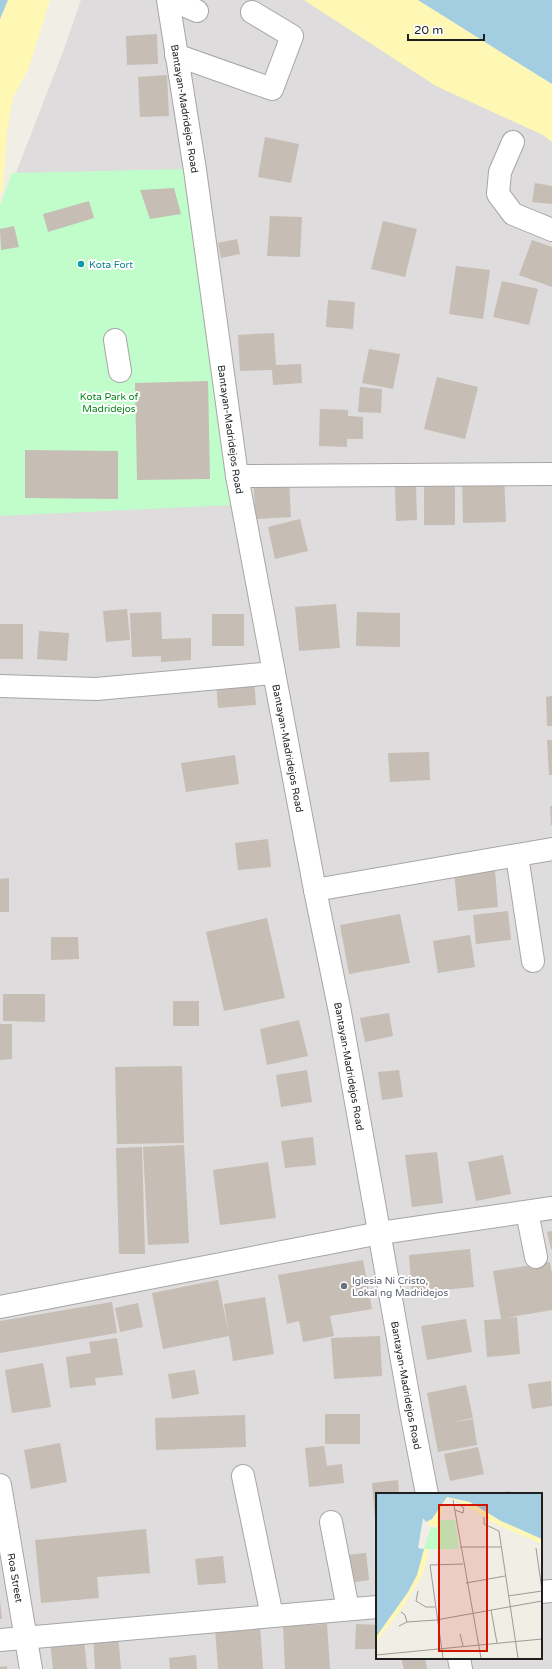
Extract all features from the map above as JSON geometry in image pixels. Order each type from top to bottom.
[{"type":"street","name":"Bantayan-Madridejos Road","points":[[168,0],[195,170],[237,476],[315,890],[340,1012],[427,1493]]},
{"type":"street","points":[[172,0],[197,11]]},
{"type":"street","points":[[176,55],[272,89],[292,36],[252,12]]},
{"type":"street","points":[[513,142],[500,172],[498,194],[513,214],[552,230]]},
{"type":"street","points":[[115,340],[120,371]]},
{"type":"street","points":[[237,476],[552,474]]},
{"type":"street","points":[[0,686],[96,690],[274,673]]},
{"type":"street","points":[[315,890],[552,849]]},
{"type":"street","points":[[517,856],[533,961]]},
{"type":"street","points":[[0,1307],[380,1233],[552,1208]]},
{"type":"street","points":[[527,1212],[536,1257]]},
{"type":"street","points":[[243,1476],[272,1616]]},
{"type":"street","name":"Roa Street","points":[[0,1485],[31,1669]]},
{"type":"street","points":[[331,1522],[348,1609]]},
{"type":"street","points":[[542,1592],[552,1591]]},
{"type":"street","points":[[0,1640],[376,1607]]},
{"type":"street","points":[[459,1659],[461,1669]]},
{"type":"shaded area","points":[[81,0],[332,0],[552,125],[552,1669],[0,1669],[0,214],[64,49]]},
{"type":"sand","points":[[8,0],[50,0],[28,70],[13,97],[7,133],[3,189],[0,196],[0,19]]},
{"type":"sand","points":[[304,0],[418,0],[552,84],[552,142],[543,135],[436,86]]},
{"type":"green space","name":"Kota Park of Madridejos","points":[[187,169],[232,505],[0,516],[0,205],[12,173]]},
{"type":"water","points":[[0,0],[8,0],[0,19]]},
{"type":"water","points":[[418,0],[552,0],[552,84]]},
{"type":"building","points":[[157,34],[158,64],[127,65],[126,36]]},
{"type":"building","points":[[167,75],[169,116],[140,117],[138,77]]},
{"type":"building","points":[[265,137],[299,144],[291,183],[258,177]]},
{"type":"building","points":[[535,183],[552,186],[552,204],[532,202]]},
{"type":"building","points":[[174,188],[181,214],[150,219],[140,190]]},
{"type":"building","points":[[89,201],[94,218],[48,232],[43,214]]},
{"type":"building","points":[[270,216],[302,217],[300,257],[267,256]]},
{"type":"building","points":[[383,221],[417,229],[405,277],[371,269]]},
{"type":"building","points":[[14,226],[19,247],[1,250],[0,229]]},
{"type":"building","points":[[237,239],[240,254],[221,258],[218,243]]},
{"type":"building","points":[[532,240],[552,247],[552,287],[519,275]]},
{"type":"building","points":[[456,266],[490,270],[483,319],[449,314]]},
{"type":"building","points":[[502,281],[538,289],[529,325],[493,317]]},
{"type":"building","points":[[328,300],[355,302],[353,329],[326,327]]},
{"type":"building","points":[[274,333],[276,365],[301,364],[302,383],[273,385],[272,370],[240,371],[238,335]]},
{"type":"building","points":[[369,349],[400,354],[393,389],[362,383]]},
{"type":"building","points":[[437,377],[478,387],[465,439],[424,429]]},
{"type":"building","points":[[208,381],[210,479],[137,480],[135,383]]},
{"type":"building","points":[[360,387],[382,389],[381,413],[358,412]]},
{"type":"building","points":[[320,409],[348,410],[348,416],[363,417],[363,439],[347,439],[347,447],[319,446]]},
{"type":"building","points":[[25,450],[118,451],[118,499],[25,498]]},
{"type":"building","points":[[504,475],[506,522],[463,523],[462,476]]},
{"type":"building","points":[[289,479],[291,517],[256,519],[253,482]]},
{"type":"building","points":[[424,481],[455,481],[455,525],[424,525]]},
{"type":"building","points":[[416,486],[417,520],[396,521],[395,487]]},
{"type":"building","points":[[300,519],[308,551],[275,559],[268,527]]},
{"type":"building","points":[[336,604],[340,648],[299,651],[295,607]]},
{"type":"building","points":[[127,609],[130,640],[106,642],[103,611]]},
{"type":"building","points":[[161,612],[162,639],[191,638],[191,660],[161,662],[161,656],[132,657],[130,613]]},
{"type":"building","points":[[357,612],[400,613],[400,647],[356,646]]},
{"type":"building","points":[[212,614],[244,614],[244,646],[212,646]]},
{"type":"building","points":[[0,624],[23,624],[23,659],[0,659]]},
{"type":"building","points":[[39,631],[69,633],[67,661],[37,659]]},
{"type":"building","points":[[254,679],[256,705],[218,708],[216,682]]},
{"type":"building","points":[[552,696],[552,726],[547,726],[546,697]]},
{"type":"building","points":[[547,740],[552,740],[552,775],[549,775]]},
{"type":"building","points":[[429,752],[430,780],[390,782],[388,753]]},
{"type":"building","points":[[235,755],[239,784],[186,792],[181,763]]},
{"type":"building","points":[[550,806],[552,806],[552,825],[551,825]]},
{"type":"building","points":[[268,839],[271,867],[238,870],[235,843]]},
{"type":"building","points":[[495,870],[498,907],[458,911],[454,873]]},
{"type":"building","points":[[9,878],[9,912],[0,912],[0,879]]},
{"type":"building","points":[[508,911],[511,940],[476,944],[473,915]]},
{"type":"building","points":[[400,914],[410,963],[349,974],[340,925]]},
{"type":"building","points":[[267,918],[285,998],[224,1011],[206,932]]},
{"type":"building","points":[[470,935],[475,967],[438,973],[433,941]]},
{"type":"building","points":[[51,937],[78,937],[79,959],[51,960]]},
{"type":"building","points":[[3,994],[45,994],[45,1022],[3,1021]]},
{"type":"building","points":[[173,1001],[199,1001],[199,1026],[173,1026]]},
{"type":"building","points":[[389,1013],[393,1036],[365,1042],[360,1018]]},
{"type":"building","points":[[299,1020],[308,1056],[267,1065],[260,1029]]},
{"type":"building","points":[[0,1024],[12,1024],[12,1059],[0,1060]]},
{"type":"building","points":[[182,1066],[184,1143],[117,1144],[115,1067]]},
{"type":"building","points":[[307,1070],[312,1102],[281,1107],[276,1075]]},
{"type":"building","points":[[399,1070],[403,1097],[382,1100],[378,1072]]},
{"type":"building","points":[[313,1137],[316,1165],[285,1168],[281,1141]]},
{"type":"building","points":[[184,1145],[189,1243],[148,1245],[143,1147]]},
{"type":"building","points":[[142,1147],[145,1254],[119,1254],[116,1148]]},
{"type":"building","points":[[437,1152],[443,1203],[412,1207],[405,1155]]},
{"type":"building","points":[[503,1155],[511,1194],[476,1201],[468,1162]]},
{"type":"building","points":[[268,1162],[276,1218],[220,1225],[213,1170]]},
{"type":"building","points":[[552,1231],[552,1249],[551,1249],[547,1232]]},
{"type":"building","points":[[470,1249],[474,1287],[412,1293],[409,1255]]},
{"type":"building","points":[[363,1260],[372,1309],[330,1316],[334,1336],[303,1342],[299,1321],[287,1324],[278,1275]]},
{"type":"building","points":[[550,1262],[552,1274],[552,1310],[505,1318],[517,1317],[520,1354],[487,1357],[484,1320],[501,1319],[493,1271]]},
{"type":"building","points":[[218,1280],[229,1336],[163,1349],[152,1293]]},
{"type":"building","points":[[265,1297],[274,1354],[233,1361],[224,1304]]},
{"type":"building","points":[[112,1302],[117,1333],[0,1353],[0,1321]]},
{"type":"building","points":[[138,1303],[143,1327],[120,1332],[115,1308]]},
{"type":"building","points":[[466,1319],[472,1352],[427,1360],[421,1326]]},
{"type":"building","points":[[380,1336],[382,1376],[334,1379],[331,1338]]},
{"type":"building","points":[[117,1338],[123,1375],[95,1378],[96,1385],[70,1388],[66,1357],[91,1353],[89,1342]]},
{"type":"building","points":[[43,1363],[51,1407],[12,1413],[5,1370]]},
{"type":"building","points":[[195,1370],[199,1394],[172,1399],[168,1374]]},
{"type":"building","points":[[551,1381],[552,1406],[532,1409],[528,1384]]},
{"type":"building","points":[[466,1385],[473,1418],[448,1423],[473,1419],[477,1445],[438,1452],[427,1393]]},
{"type":"building","points":[[325,1414],[360,1414],[360,1444],[325,1444]]},
{"type":"building","points":[[245,1415],[246,1447],[156,1450],[155,1418]]},
{"type":"building","points":[[60,1443],[67,1482],[31,1489],[24,1450]]},
{"type":"building","points":[[324,1446],[327,1466],[342,1464],[344,1483],[309,1487],[305,1448]]},
{"type":"building","points":[[478,1447],[484,1474],[450,1481],[444,1454]]},
{"type":"building","points":[[398,1480],[399,1493],[376,1493],[376,1518],[375,1518],[372,1483]]},
{"type":"building","points":[[146,1529],[150,1573],[97,1577],[99,1598],[41,1603],[35,1540]]},
{"type":"building","points":[[366,1553],[369,1580],[349,1583],[346,1555]]},
{"type":"building","points":[[223,1556],[226,1583],[198,1585],[195,1559]]},
{"type":"building","points":[[0,1601],[2,1619],[0,1619]]},
{"type":"building","points":[[260,1624],[263,1669],[218,1669],[215,1628]]},
{"type":"building","points":[[327,1624],[330,1669],[285,1669],[283,1626]]},
{"type":"building","points":[[356,1624],[376,1625],[376,1649],[355,1649]]},
{"type":"building","points":[[118,1634],[121,1669],[95,1669],[93,1636]]},
{"type":"building","points":[[84,1638],[87,1669],[53,1669],[50,1641]]},
{"type":"building","points":[[196,1655],[197,1669],[170,1669],[169,1658]]},
{"type":"building","points":[[401,1659],[425,1659],[427,1669],[404,1669]]},
{"type":"building","points":[[7,1666],[7,1669],[0,1669],[0,1667]]},
{"type":"place","name":"Kota Fort","points":[[81,264]]},
{"type":"place","name":"Iglesia Ni Cristo, Lokal ng Madridejos","points":[[344,1286]]}]
